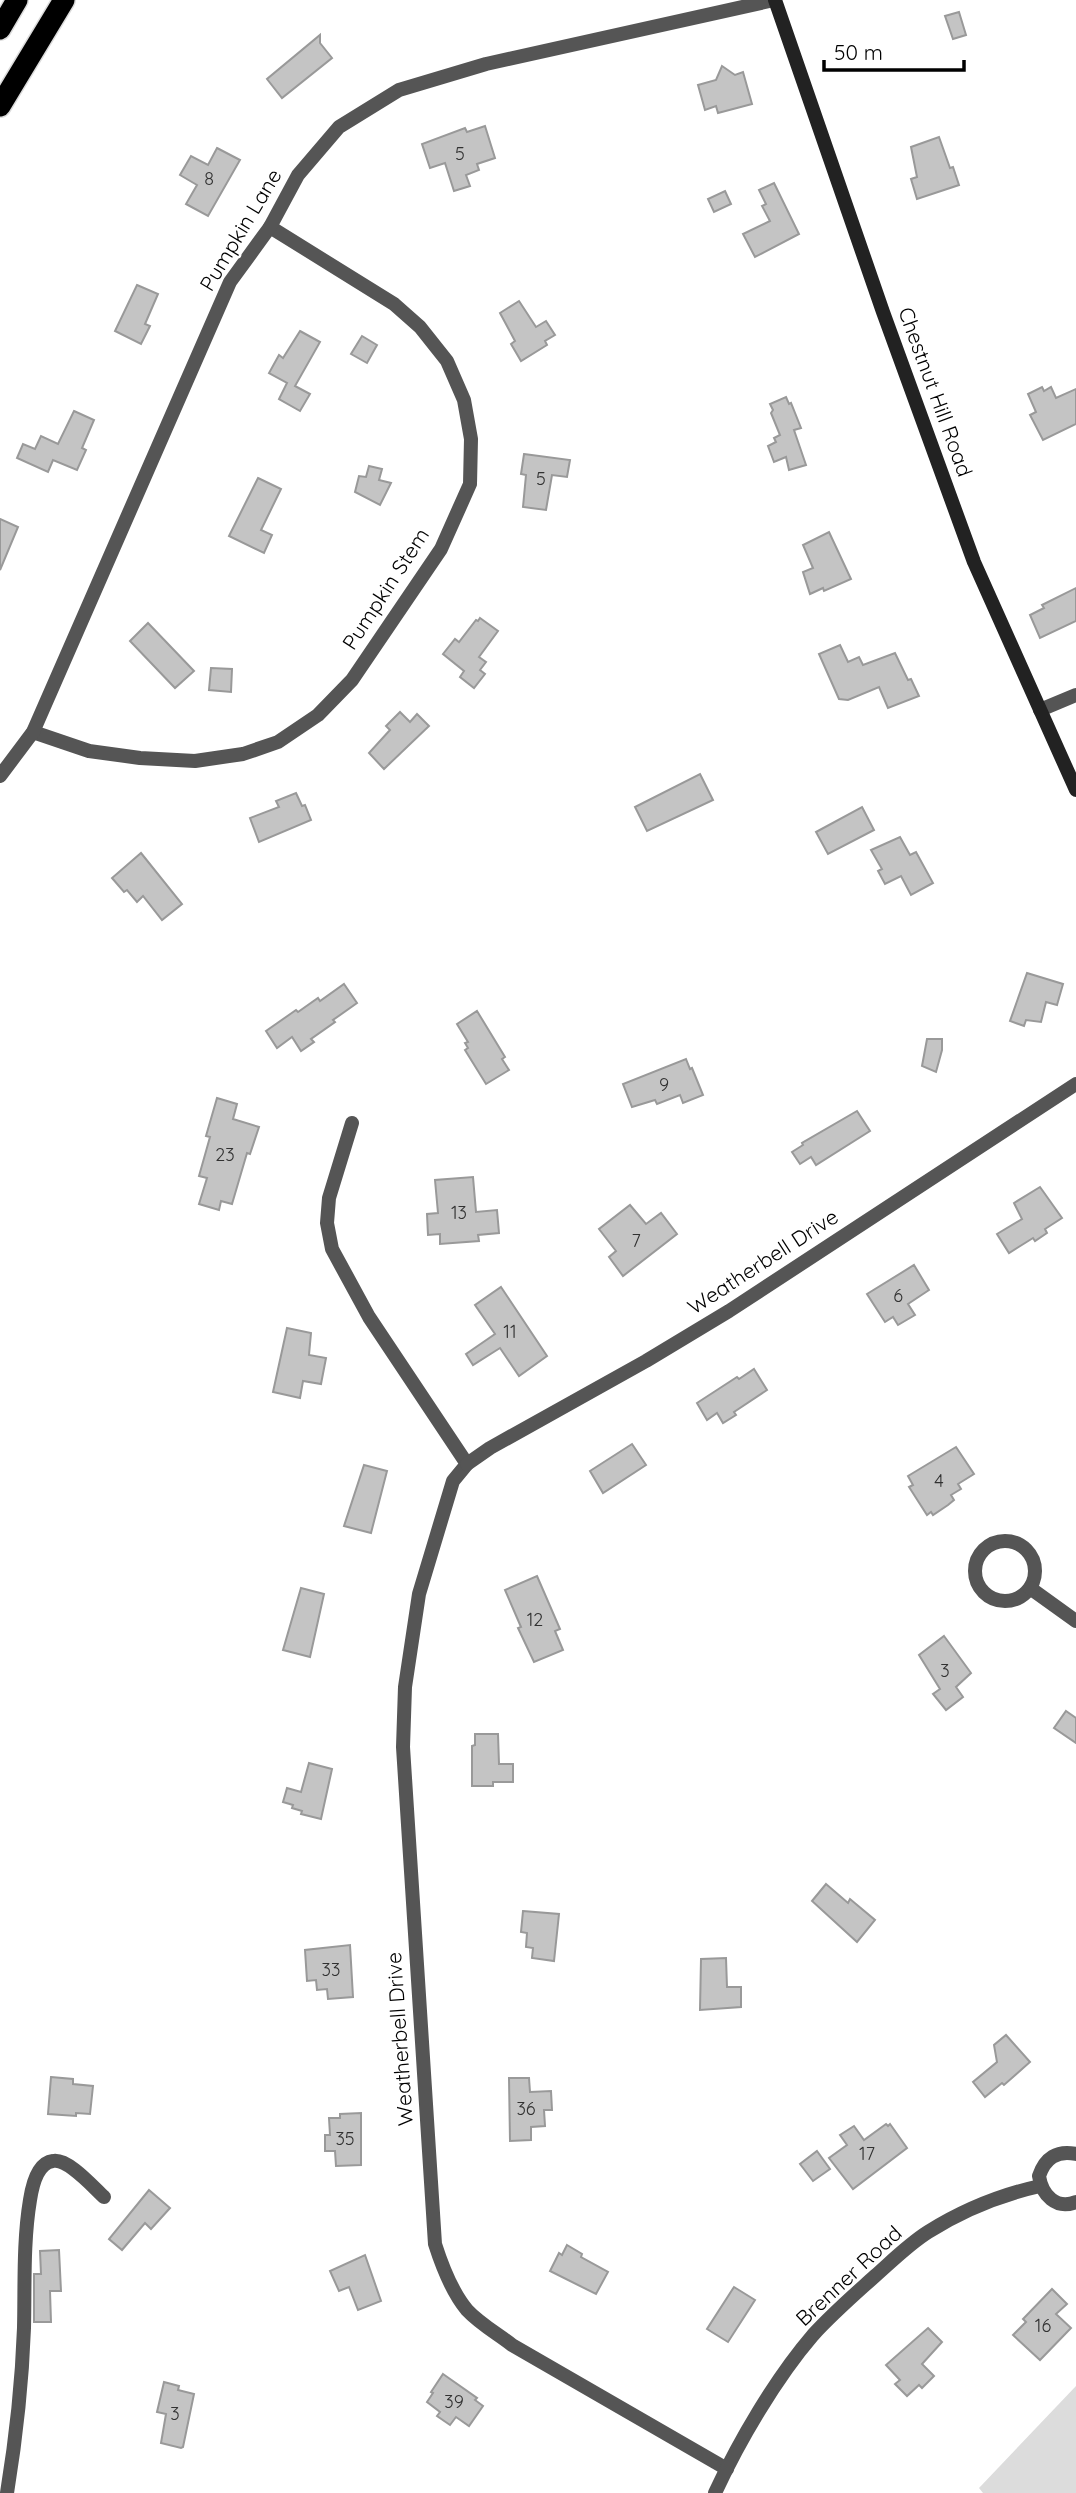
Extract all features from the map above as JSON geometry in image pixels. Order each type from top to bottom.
[{"type":"highway","points":[[0,29],[17,0]]},
{"type":"highway","points":[[0,106],[64,0]]},
{"type":"main road","name":"Chestnut Hill Road","points":[[774,0],[869,274],[974,562],[1076,790]]},
{"type":"street","name":"Pumpkin Lane","points":[[0,776],[33,732],[230,282],[270,227],[299,175],[339,127],[399,90],[485,64],[774,0]]},
{"type":"street","name":"Pumpkin Stem","points":[[33,732],[89,751],[195,761],[243,754],[278,742],[318,715],[352,680],[441,549],[470,484],[471,439],[464,400],[447,361],[420,327],[394,304],[270,227]]},
{"type":"street","points":[[1040,710],[1076,695]]},
{"type":"street","name":"Weatherbell Drive","points":[[726,2469],[512,2345],[467,2309],[443,2270],[435,2244],[403,1747],[405,1687],[419,1594],[453,1481],[467,1464],[490,1448],[646,1361],[729,1311],[1076,1084]]},
{"type":"street","points":[[352,1123],[329,1198],[327,1223],[332,1249],[369,1317],[467,1464]]},
{"type":"street","points":[[1007,1541],[1026,1549],[1035,1568],[1030,1588],[1013,1600],[993,1598],[978,1584],[975,1574],[980,1554],[997,1542],[1007,1541]]},
{"type":"street","points":[[1030,1588],[1076,1621]]},
{"type":"street","points":[[1076,2154],[1056,2154],[1048,2159],[1039,2176],[1040,2186],[1052,2201],[1061,2204],[1076,2202]]},
{"type":"street","points":[[7,2493],[16,2437],[24,2330],[26,2241],[35,2177],[44,2165],[53,2160],[65,2162],[104,2197]]},
{"type":"street","name":"Brenner Road","points":[[715,2493],[726,2469],[777,2384],[814,2335],[889,2263],[926,2233],[972,2207],[1013,2192],[1040,2186]]},
{"type":"shaded area","points":[[1076,2386],[1076,2493],[983,2493],[979,2488]]},
{"type":"building","points":[[959,12],[966,35],[953,39],[945,16]]},
{"type":"building","points":[[320,35],[320,43],[332,58],[282,98],[267,79]]},
{"type":"building","points":[[722,66],[735,75],[743,72],[752,104],[718,113],[716,106],[705,110],[698,85],[716,80]]},
{"type":"building","points":[[485,126],[495,158],[477,164],[479,170],[466,175],[470,186],[454,191],[445,163],[430,168],[422,144],[465,128],[467,132]]},
{"type":"building","points":[[939,137],[959,185],[917,199],[911,179],[917,177],[911,147]]},
{"type":"building","points":[[217,148],[240,160],[208,216],[186,204],[197,185],[180,175],[191,156],[208,165]]},
{"type":"building","points":[[774,183],[799,234],[755,257],[743,234],[770,221],[762,206],[766,204],[759,190]]},
{"type":"building","points":[[725,191],[731,204],[714,212],[708,199]]},
{"type":"building","points":[[137,285],[158,294],[145,324],[150,326],[141,344],[115,331]]},
{"type":"building","points":[[519,301],[536,327],[546,321],[555,335],[545,341],[547,345],[521,361],[511,344],[515,341],[500,313]]},
{"type":"building","points":[[300,331],[320,342],[295,386],[310,394],[300,411],[279,399],[287,383],[269,373],[279,355],[283,358]]},
{"type":"building","points":[[362,336],[377,345],[367,363],[351,354]]},
{"type":"building","points":[[1042,387],[1044,391],[1051,387],[1056,398],[1076,389],[1076,424],[1043,440],[1030,415],[1036,412],[1028,394]]},
{"type":"building","points":[[786,397],[801,428],[794,430],[806,465],[789,470],[786,457],[774,462],[768,446],[776,442],[774,438],[780,435],[770,404]]},
{"type":"building","points":[[74,411],[94,420],[82,448],[86,450],[77,470],[53,460],[48,472],[17,458],[23,444],[35,449],[41,436],[58,444]]},
{"type":"building","points":[[524,454],[570,460],[567,477],[552,475],[546,510],[523,507],[526,475],[521,474]]},
{"type":"building","points":[[369,466],[382,469],[379,480],[391,483],[380,505],[355,492],[359,476],[366,477]]},
{"type":"building","points":[[258,478],[281,489],[261,530],[272,535],[264,553],[229,536]]},
{"type":"building","points":[[0,519],[18,527],[0,570]]},
{"type":"building","points":[[829,532],[851,579],[810,594],[803,572],[813,568],[803,545]]},
{"type":"building","points":[[1076,588],[1076,621],[1040,638],[1030,615],[1044,608],[1042,605]]},
{"type":"building","points":[[480,618],[498,631],[479,657],[486,662],[480,670],[485,674],[474,688],[460,677],[464,671],[443,654],[455,639],[459,642]]},
{"type":"building","points":[[148,623],[194,671],[175,688],[130,641]]},
{"type":"building","points":[[840,645],[848,662],[859,657],[863,665],[895,653],[919,696],[888,708],[879,687],[848,700],[839,699],[819,654]]},
{"type":"building","points":[[211,668],[232,669],[231,692],[209,690]]},
{"type":"building","points":[[400,712],[410,722],[417,714],[429,726],[384,769],[369,753],[390,730],[386,726]]},
{"type":"building","points":[[700,774],[713,800],[647,831],[635,807]]},
{"type":"building","points":[[296,793],[311,820],[259,842],[250,818],[279,807],[276,801]]},
{"type":"building","points":[[862,807],[874,830],[828,854],[816,832]]},
{"type":"building","points":[[900,837],[910,855],[916,852],[933,883],[911,895],[901,876],[885,884],[878,871],[882,869],[871,850]]},
{"type":"building","points":[[141,853],[182,904],[162,920],[143,896],[137,902],[112,878]]},
{"type":"building","points":[[1027,973],[1063,984],[1057,1005],[1046,1002],[1041,1022],[1026,1020],[1024,1026],[1010,1021]]},
{"type":"building","points":[[344,984],[357,1003],[333,1020],[335,1022],[311,1039],[314,1042],[301,1051],[292,1037],[277,1048],[266,1031],[296,1010],[298,1012],[318,998],[320,1001]]},
{"type":"building","points":[[477,1011],[505,1057],[502,1059],[509,1070],[486,1084],[465,1050],[468,1048],[465,1043],[468,1042],[457,1024]]},
{"type":"building","points":[[927,1039],[942,1039],[936,1072],[922,1066]]},
{"type":"building","points":[[686,1059],[703,1095],[683,1103],[680,1095],[657,1104],[655,1100],[632,1107],[623,1084]]},
{"type":"building","points":[[217,1098],[237,1104],[233,1119],[259,1127],[250,1154],[247,1153],[232,1204],[221,1201],[219,1210],[199,1204],[207,1178],[199,1176],[210,1137],[206,1136]]},
{"type":"building","points":[[857,1111],[870,1131],[816,1165],[811,1157],[800,1164],[792,1152],[803,1145],[802,1143]]},
{"type":"building","points":[[473,1177],[476,1212],[497,1210],[499,1233],[478,1235],[479,1241],[440,1244],[440,1234],[428,1235],[427,1214],[438,1213],[435,1180]]},
{"type":"building","points":[[1040,1187],[1062,1218],[1045,1229],[1047,1233],[1035,1241],[1033,1238],[1009,1253],[997,1234],[1022,1219],[1014,1203]]},
{"type":"building","points":[[630,1205],[646,1224],[661,1213],[677,1234],[623,1276],[609,1257],[616,1251],[599,1229]]},
{"type":"building","points":[[914,1265],[929,1290],[908,1304],[915,1315],[898,1325],[893,1317],[885,1322],[867,1294]]},
{"type":"building","points":[[501,1287],[547,1356],[519,1376],[500,1348],[473,1365],[466,1354],[495,1334],[475,1305]]},
{"type":"building","points":[[287,1328],[311,1333],[309,1355],[326,1358],[321,1384],[303,1381],[300,1398],[273,1392]]},
{"type":"building","points":[[754,1369],[767,1390],[734,1412],[736,1415],[723,1423],[717,1413],[707,1420],[697,1403]]},
{"type":"building","points":[[632,1444],[646,1465],[603,1493],[590,1471]]},
{"type":"building","points":[[956,1447],[974,1474],[958,1484],[961,1489],[951,1495],[954,1500],[933,1515],[931,1512],[927,1515],[909,1487],[913,1485],[908,1476]]},
{"type":"building","points":[[364,1465],[387,1471],[371,1533],[344,1526]]},
{"type":"building","points":[[537,1576],[560,1629],[555,1631],[563,1650],[534,1662],[518,1628],[521,1627],[505,1590]]},
{"type":"building","points":[[301,1588],[324,1594],[310,1657],[283,1650]]},
{"type":"building","points":[[944,1636],[971,1673],[956,1687],[963,1697],[946,1710],[933,1694],[940,1689],[919,1655]]},
{"type":"building","points":[[1066,1711],[1076,1718],[1076,1743],[1054,1728]]},
{"type":"building","points":[[475,1734],[498,1734],[499,1764],[513,1764],[513,1782],[472,1786],[472,1746],[475,1745]]},
{"type":"building","points":[[309,1763],[332,1769],[321,1819],[301,1814],[302,1811],[292,1808],[293,1805],[283,1802],[287,1788],[301,1792]]},
{"type":"building","points":[[826,1884],[848,1903],[850,1899],[875,1920],[857,1942],[812,1901]]},
{"type":"building","points":[[523,1911],[559,1914],[554,1961],[532,1958],[533,1948],[526,1947],[527,1933],[521,1932]]},
{"type":"building","points":[[350,1945],[353,1997],[328,1999],[327,1989],[317,1990],[316,1980],[307,1981],[305,1950]]},
{"type":"building","points":[[726,1958],[727,1987],[741,1987],[741,2007],[700,2010],[701,1959]]},
{"type":"building","points":[[1006,2035],[1030,2062],[1004,2085],[1002,2083],[985,2097],[973,2082],[997,2062],[994,2045]]},
{"type":"building","points":[[51,2077],[73,2079],[73,2084],[93,2086],[90,2114],[48,2114]]},
{"type":"building","points":[[509,2078],[529,2078],[530,2092],[551,2091],[552,2110],[544,2110],[545,2126],[531,2127],[531,2140],[510,2141]]},
{"type":"building","points":[[361,2113],[361,2165],[336,2166],[335,2151],[325,2151],[325,2135],[330,2135],[329,2118],[340,2118],[340,2114]]},
{"type":"building","points":[[890,2124],[907,2148],[853,2189],[829,2158],[847,2145],[840,2135],[854,2126],[864,2140]]},
{"type":"building","points":[[817,2151],[830,2169],[813,2181],[800,2164]]},
{"type":"building","points":[[149,2190],[170,2208],[151,2229],[145,2223],[122,2250],[109,2239]]},
{"type":"building","points":[[567,2245],[582,2254],[581,2257],[608,2272],[596,2294],[550,2271],[559,2253],[562,2255]]},
{"type":"building","points":[[59,2250],[61,2291],[50,2291],[51,2322],[34,2322],[34,2274],[41,2274],[40,2251]]},
{"type":"building","points":[[365,2255],[381,2301],[358,2310],[349,2287],[339,2291],[330,2271]]},
{"type":"building","points":[[734,2287],[755,2300],[728,2342],[707,2329]]},
{"type":"building","points":[[1052,2289],[1067,2304],[1056,2314],[1071,2328],[1040,2360],[1013,2335],[1026,2322],[1023,2319]]},
{"type":"building","points":[[928,2328],[942,2342],[922,2364],[934,2376],[922,2388],[919,2385],[907,2396],[895,2384],[900,2380],[886,2365]]},
{"type":"building","points":[[443,2374],[477,2398],[475,2400],[483,2406],[469,2426],[456,2417],[450,2425],[437,2416],[440,2412],[427,2402]]},
{"type":"building","points":[[164,2382],[179,2386],[178,2390],[194,2394],[181,2448],[161,2443],[166,2414],[157,2412]]}]
